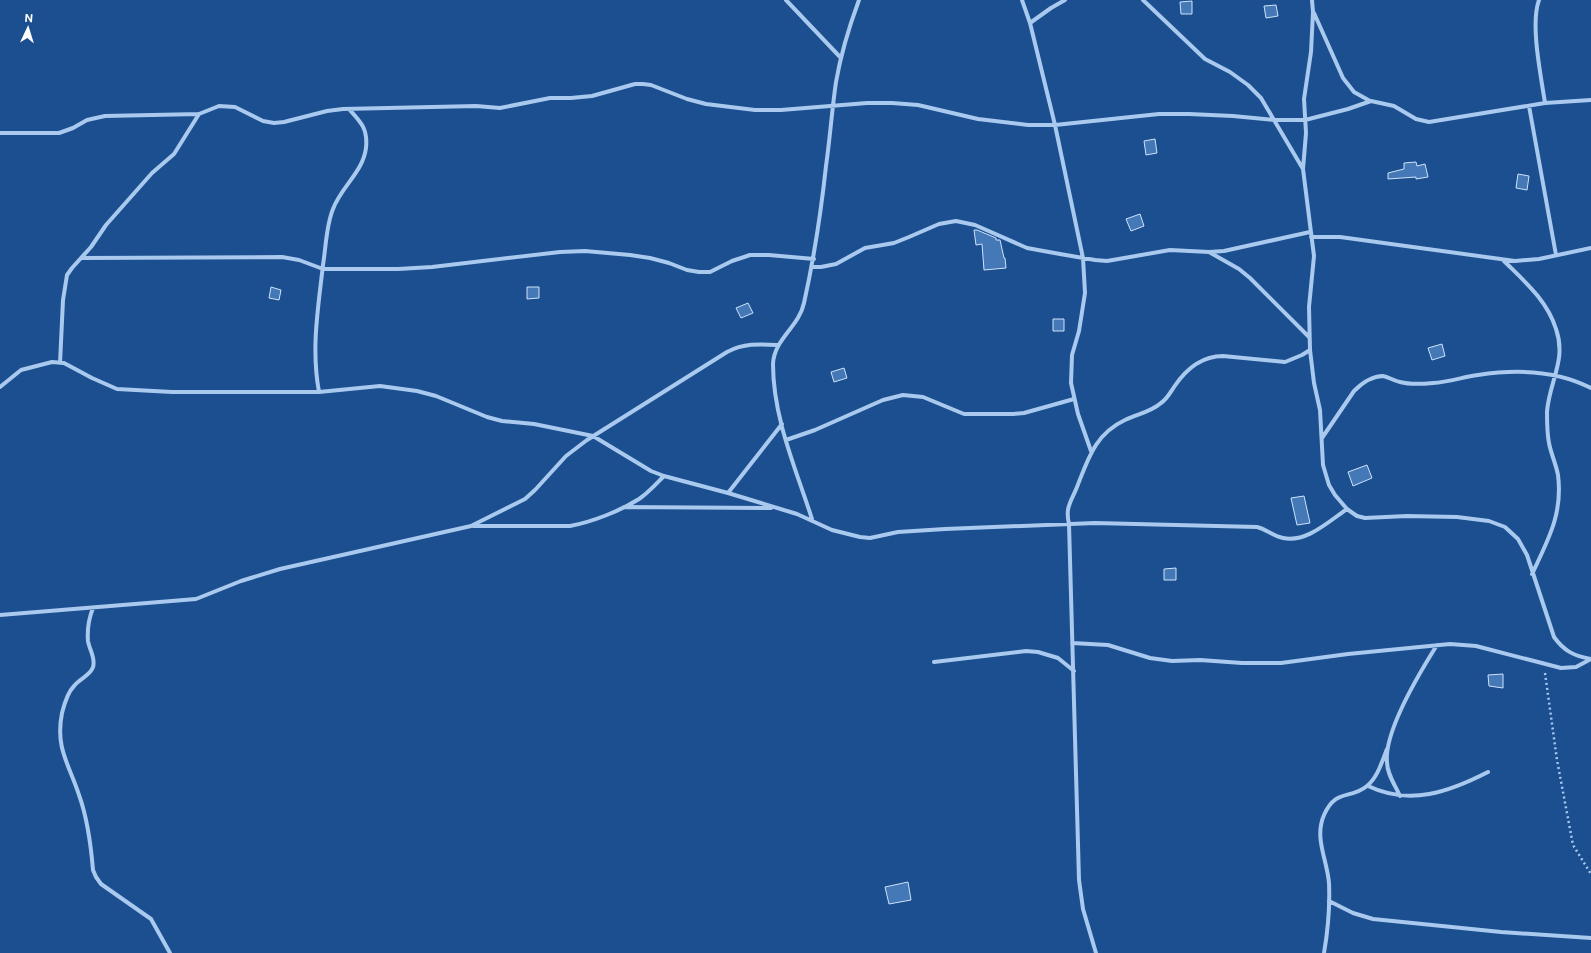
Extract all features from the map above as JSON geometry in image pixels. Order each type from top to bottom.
[{"type":"street","points":[[786,0],[841,58]]},
{"type":"street","points":[[812,519],[786,440],[776,401],[773,365],[778,345],[793,327],[803,309],[814,259],[836,82],[846,38],[859,0]]},
{"type":"street","points":[[1022,0],[1030,23],[1055,125],[1083,258],[1085,293],[1083,312],[1072,355],[1071,369],[1074,399],[1091,451]]},
{"type":"street","points":[[1030,23],[1046,11],[1065,0]]},
{"type":"street","points":[[1143,0],[1205,59],[1230,72],[1248,85],[1261,98],[1303,169]]},
{"type":"street","points":[[1312,0],[1313,12],[1311,52],[1304,99],[1305,120],[1303,169],[1308,202],[1314,265],[1309,307],[1310,350],[1314,383],[1320,410],[1322,457],[1325,473],[1335,495],[1346,509],[1357,516],[1365,518],[1433,516],[1475,519],[1497,524],[1511,532],[1518,539],[1527,555],[1551,629],[1559,644],[1570,653],[1591,659]]},
{"type":"street","points":[[1539,0],[1536,10],[1535,27],[1545,103]]},
{"type":"street","points":[[1313,12],[1343,78],[1354,92],[1371,101],[1394,106],[1409,115],[1429,122],[1545,103],[1591,100]]},
{"type":"street","points":[[0,133],[59,133],[73,128],[87,120],[105,116],[198,114],[219,106],[227,106],[242,110],[263,121],[274,123],[284,122],[327,111],[348,109],[476,106],[500,108],[550,98],[592,96],[635,84],[651,85],[693,100],[730,108],[780,110],[867,103],[918,105],[978,119],[1028,125],[1055,125],[1137,116],[1174,114],[1211,114],[1274,120],[1305,120],[1348,109],[1371,101]]},
{"type":"street","points":[[1529,106],[1556,255]]},
{"type":"street","points":[[319,392],[314,342],[329,221],[333,208],[340,195],[361,165],[366,149],[363,124],[348,109]]},
{"type":"street","points":[[60,363],[63,300],[68,275],[106,225],[152,173],[174,154],[198,114]]},
{"type":"street","points":[[812,267],[836,264],[865,248],[894,243],[909,238],[938,224],[956,221],[975,225],[1028,248],[1095,260],[1118,260],[1139,254],[1170,250],[1209,252],[1310,235],[1340,237],[1502,260],[1528,261],[1591,248]]},
{"type":"street","points":[[82,258],[282,257],[299,260],[323,269],[398,269],[439,266],[560,252],[585,251],[630,254],[699,272],[710,272],[732,260],[750,255],[814,259]]},
{"type":"street","points":[[1209,252],[1239,269],[1250,278],[1309,336]]},
{"type":"street","points":[[1502,260],[1540,299],[1553,320],[1560,342],[1561,353],[1548,400],[1547,418],[1549,443],[1558,474],[1559,502],[1554,526],[1532,574]]},
{"type":"street","points":[[471,526],[525,499],[536,490],[566,456],[593,436],[735,348],[753,344],[778,345]]},
{"type":"street","points":[[1096,953],[1083,909],[1078,880],[1074,671],[1069,524],[1067,508],[1091,451],[1103,437],[1124,420],[1149,411],[1160,404],[1193,366],[1200,361],[1216,356],[1224,356],[1285,362],[1310,350]]},
{"type":"street","points":[[0,387],[21,370],[52,362],[64,363],[117,389],[172,392],[319,392],[367,386],[417,391],[436,396],[470,411],[502,421],[534,424],[593,436],[651,471],[664,476],[728,493],[812,519],[832,530],[841,533],[870,538],[898,532],[923,530],[1095,523],[1253,527],[1261,528],[1281,538],[1294,539],[1311,534],[1346,509]]},
{"type":"street","points":[[1322,439],[1354,391],[1360,385],[1383,376],[1401,382],[1421,384],[1446,382],[1499,372],[1543,372],[1571,379],[1591,388]]},
{"type":"street","points":[[786,440],[815,430],[883,400],[903,395],[923,397],[964,414],[1013,414],[1074,399]]},
{"type":"street","points":[[728,493],[782,424]]},
{"type":"street","points":[[0,615],[196,599],[241,581],[280,569],[471,526],[570,526],[593,520],[640,499],[664,476]]},
{"type":"street","points":[[624,507],[777,508]]},
{"type":"street","points":[[93,608],[90,616],[88,632],[89,647],[94,665],[90,673],[73,686],[66,700],[60,733],[62,752],[83,808],[93,870],[96,877],[101,884],[150,919],[170,953]]},
{"type":"street","points":[[1072,643],[1108,645],[1161,660],[1200,660],[1262,664],[1301,662],[1348,654],[1437,645],[1463,644],[1560,668],[1569,668],[1583,664],[1591,659]]},
{"type":"street","points":[[1324,953],[1330,901],[1327,865],[1320,844],[1321,823],[1329,805],[1336,798],[1343,794],[1357,792],[1368,786],[1376,776],[1404,705],[1437,645]]},
{"type":"street","points":[[934,662],[1038,652],[1058,658],[1074,671]]},
{"type":"street","points":[[1387,749],[1388,771],[1400,796]]},
{"type":"street","points":[[1368,786],[1384,793],[1400,796],[1417,796],[1465,784],[1488,772]]},
{"type":"street","points":[[1330,901],[1353,913],[1373,919],[1501,932],[1591,938]]},
{"type":"path","points":[[1544,664],[1557,760],[1572,844],[1591,874]]},
{"type":"building","points":[[1192,1],[1192,14],[1181,14],[1180,2]]},
{"type":"building","points":[[1276,5],[1278,16],[1266,18],[1264,6]]},
{"type":"building","points":[[1155,139],[1157,153],[1146,155],[1144,141]]},
{"type":"building","points":[[1416,162],[1417,166],[1425,164],[1428,177],[1416,179],[1416,177],[1388,179],[1388,173],[1404,169],[1404,163]]},
{"type":"building","points":[[1518,174],[1529,176],[1527,190],[1516,188]]},
{"type":"building","points":[[1140,214],[1144,226],[1131,231],[1126,219]]},
{"type":"building","points":[[974,230],[996,238],[996,240],[1000,240],[1006,268],[984,270],[982,244],[976,245]]},
{"type":"building","points":[[271,287],[281,290],[279,300],[269,298]]},
{"type":"building","points":[[527,287],[539,287],[539,298],[527,299]]},
{"type":"building","points":[[748,303],[753,313],[741,318],[736,308]]},
{"type":"building","points":[[1053,319],[1064,319],[1064,331],[1053,331]]},
{"type":"building","points":[[1442,344],[1445,356],[1432,360],[1428,348]]},
{"type":"building","points":[[844,368],[847,378],[834,382],[831,372]]},
{"type":"building","points":[[1367,465],[1372,478],[1353,486],[1348,472]]},
{"type":"building","points":[[1304,496],[1310,523],[1297,525],[1291,498]]},
{"type":"building","points":[[1176,568],[1176,580],[1164,580],[1164,569]]},
{"type":"building","points":[[1503,674],[1503,688],[1489,686],[1488,675]]},
{"type":"building","points":[[908,882],[911,900],[889,904],[885,887]]}]
